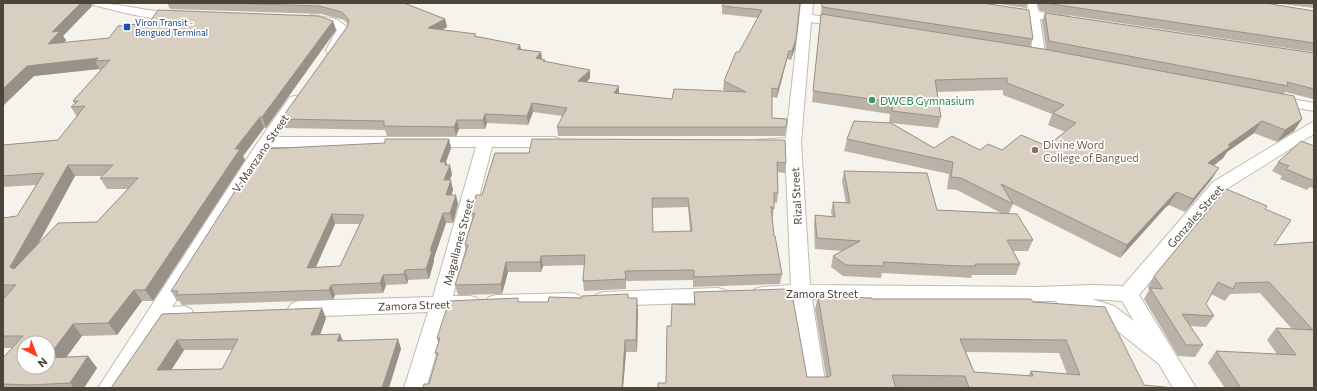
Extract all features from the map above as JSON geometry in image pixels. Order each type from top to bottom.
[{"type":"street","points":[[98,3],[138,13],[193,16]]},
{"type":"street","points":[[996,9],[1033,9],[1080,22]]},
{"type":"street","points":[[1033,9],[1039,54]]},
{"type":"street","points":[[806,10],[852,24]]},
{"type":"street","name":"Rizal Street","points":[[806,10],[793,143],[801,292],[815,388]]},
{"type":"street","points":[[300,19],[332,22],[344,29],[324,60]]},
{"type":"street","points":[[1023,52],[1054,57]]},
{"type":"street","name":"V. Manzano Street","points":[[109,388],[266,142],[302,91]]},
{"type":"street","points":[[1259,97],[1314,107]]},
{"type":"street","name":"Gonzales Street","points":[[1128,294],[1219,186],[1314,127]]},
{"type":"street","points":[[266,142],[572,142]]},
{"type":"street","name":"Magallanes Street","points":[[415,388],[441,304],[485,142]]},
{"type":"street","points":[[746,143],[793,143]]},
{"type":"street","name":"Zamora Street","points":[[283,310],[801,292],[1037,294],[1092,292],[1128,294]]},
{"type":"street","points":[[1037,294],[1067,299],[1107,311],[1166,358]]},
{"type":"street","points":[[1128,294],[1185,388]]},
{"type":"street","points":[[156,315],[204,313]]},
{"type":"building","points":[[3,3],[81,3],[52,32],[60,31],[48,44],[109,38],[118,26],[149,23],[158,10],[318,16],[333,21],[262,117],[260,117],[235,149],[240,149],[145,290],[134,290],[108,323],[73,324],[56,346],[56,335],[3,336],[3,299],[16,285],[3,285],[3,218],[17,216],[44,173],[3,176],[3,145],[58,140],[85,106],[71,107],[78,101],[73,101],[110,60],[95,61],[98,58],[27,66],[3,89]],"holes":[[[68,165],[113,165],[100,178],[138,178],[97,222],[58,223],[14,269],[10,267]]]},
{"type":"building","points":[[226,3],[404,3],[445,19],[428,28],[476,34],[474,36],[520,45],[517,49],[541,52],[536,58],[545,60],[543,61],[590,70],[578,81],[619,86],[614,93],[672,99],[674,89],[746,92],[724,81],[736,52],[739,52],[762,10],[722,6],[724,3],[800,3],[796,39],[792,51],[789,51],[778,89],[772,88],[772,118],[787,119],[786,127],[557,127],[567,108],[532,103],[527,116],[485,114],[483,120],[457,120],[454,127],[384,126],[384,121],[281,119],[347,27],[349,20],[342,12],[319,6]]},
{"type":"building","points":[[822,3],[982,3],[1029,10],[1033,39],[822,7]]},
{"type":"building","points":[[1045,3],[1265,3],[1314,11],[1314,43]]},
{"type":"building","points":[[1045,13],[1314,53],[1314,89],[1287,82],[1288,86],[1049,41]]},
{"type":"building","points":[[821,14],[1043,49],[1294,96],[1302,119],[1285,130],[1262,121],[1228,145],[1231,146],[1208,163],[1219,168],[1193,199],[1177,192],[1174,194],[1127,245],[1001,184],[1013,204],[961,178],[951,177],[953,162],[847,139],[854,121],[891,123],[934,148],[952,136],[980,150],[988,144],[1002,150],[1021,135],[1047,146],[1076,123],[1053,113],[1064,105],[1007,83],[1007,78],[935,80],[941,117],[892,111],[893,102],[813,91]]},
{"type":"building","points":[[385,139],[449,139],[440,162],[446,162],[445,165],[450,165],[444,180],[451,180],[446,195],[456,195],[450,213],[443,213],[430,251],[432,251],[426,269],[405,270],[404,274],[383,275],[380,283],[331,285],[329,290],[176,295],[178,291],[171,291],[262,149],[385,143]],"holes":[[[332,214],[364,215],[340,266],[307,268]]]},
{"type":"building","points":[[532,139],[785,140],[786,163],[777,162],[778,193],[774,193],[774,209],[771,206],[774,236],[782,274],[694,277],[694,270],[625,271],[626,279],[583,281],[585,255],[541,256],[540,262],[506,262],[501,284],[455,285],[468,245],[465,245],[475,213],[471,213],[476,195],[482,195],[495,153],[529,153]],"holes":[[[652,198],[688,198],[692,231],[653,232]]]},
{"type":"building","points":[[1301,141],[1314,146],[1314,181],[1286,169],[1289,166],[1278,162]]},
{"type":"building","points":[[844,171],[927,173],[937,210],[1017,214],[1033,240],[1007,240],[1020,264],[975,264],[976,266],[961,266],[883,262],[884,266],[846,265],[833,256],[860,241],[817,238],[815,215],[835,217],[833,202],[850,203]]},
{"type":"building","points":[[1226,189],[1267,206],[1265,209],[1291,220],[1274,245],[1314,242],[1314,388],[1241,388],[1216,351],[1296,355],[1276,328],[1313,330],[1269,282],[1236,283],[1233,289],[1218,282],[1206,304],[1214,316],[1182,314],[1203,345],[1186,345],[1150,288],[1163,289],[1154,276]]},
{"type":"building","points":[[785,289],[786,293],[792,294],[807,377],[829,377],[831,375],[818,296],[872,299],[1031,299],[1033,302],[1105,307],[1144,385],[1174,388],[969,388],[965,376],[892,375],[896,388],[658,388],[658,383],[666,383],[667,326],[671,326],[672,304],[695,305],[694,292]],"holes":[[[960,339],[1066,340],[1080,375],[1031,371],[1033,376],[974,372]]]},
{"type":"building","points":[[628,294],[628,298],[637,298],[636,340],[625,340],[622,388],[423,388],[424,384],[429,384],[438,353],[435,353],[440,338],[437,338],[449,301],[518,298],[518,302],[548,302],[549,297],[582,298],[582,296]]},
{"type":"building","points":[[322,308],[311,335],[340,334],[337,341],[398,339],[382,388],[111,388],[162,314]],"holes":[[[238,339],[222,369],[157,370],[177,340]]]},
{"type":"building","points":[[16,344],[16,375],[56,375],[56,358],[88,356],[70,383],[30,385],[3,384],[3,358]]},
{"type":"place","name":"Viron Transit - Bengued Terminal","points":[[127,27]]},
{"type":"place","name":"DWCB Gymnasium","points":[[872,100]]},
{"type":"place","name":"Divine Word College of Bangued","points":[[1035,150]]}]
